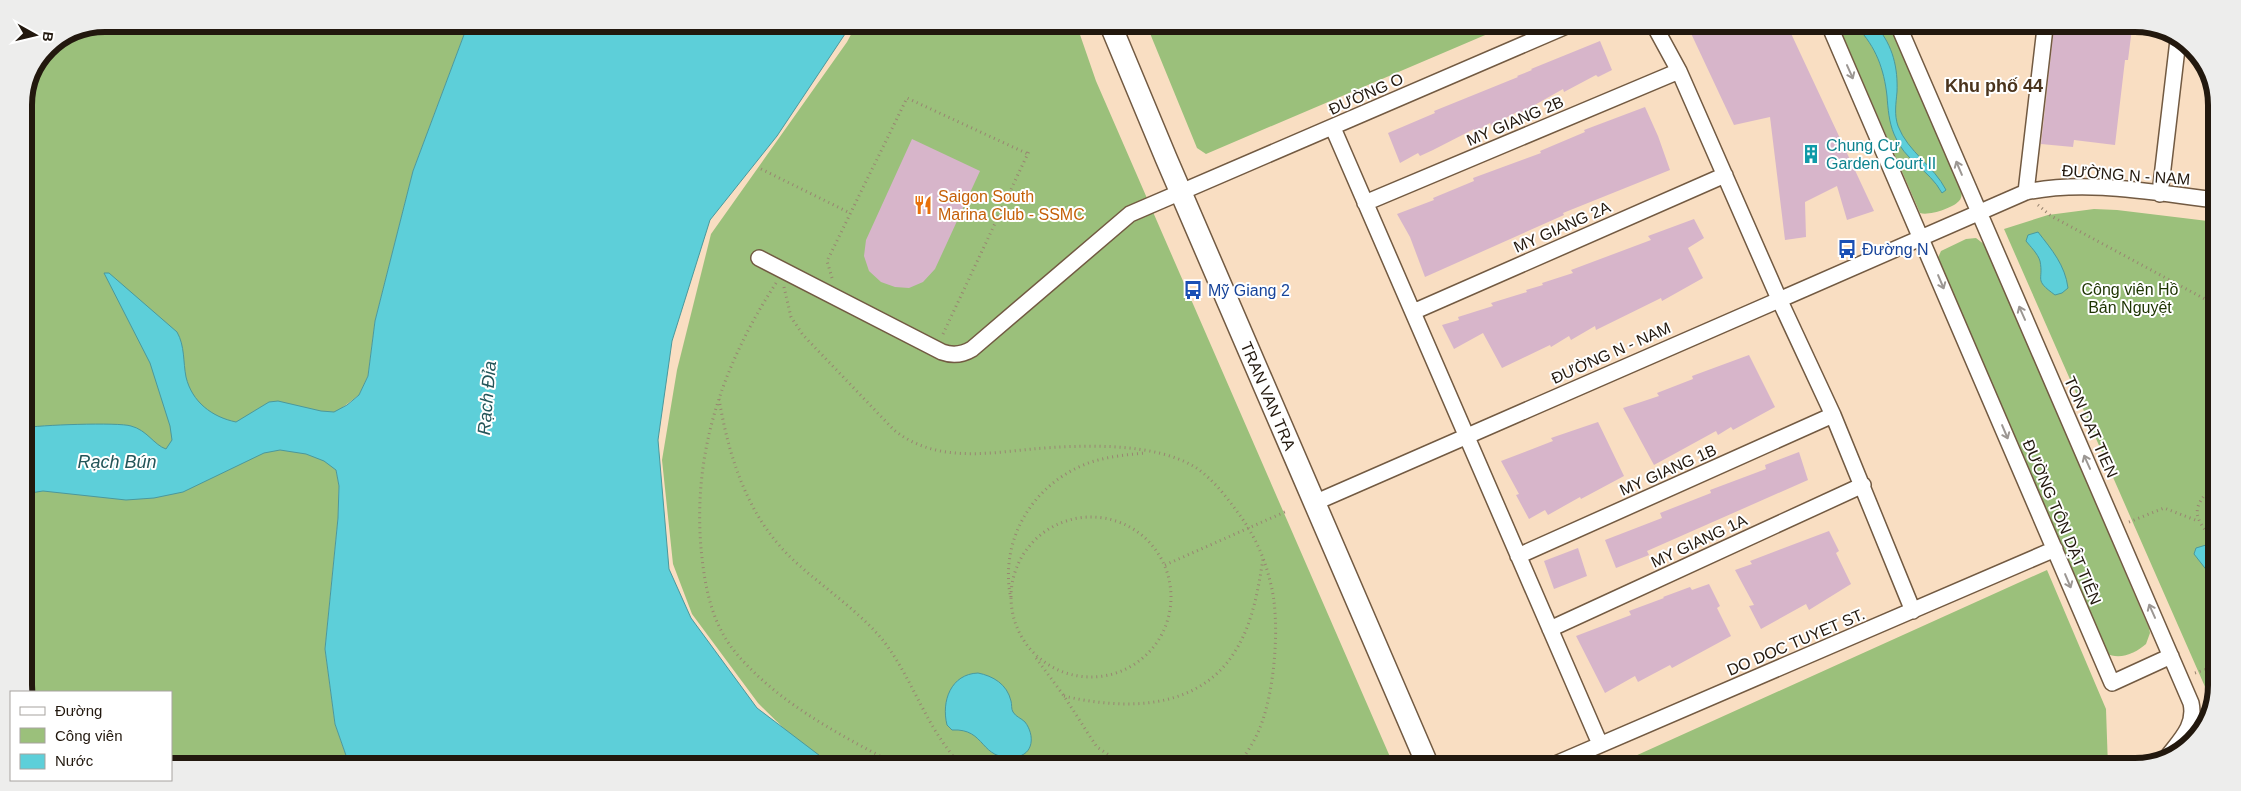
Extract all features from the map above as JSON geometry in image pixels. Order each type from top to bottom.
[{"type":"main road","name":"TRAN VAN TRA","points":[[1113,32],[1425,758]]},
{"type":"street","name":"ĐƯỜNG O","points":[[758,258],[942,352],[958,355],[972,349],[1130,214],[1553,32]]},
{"type":"street","points":[[1658,32],[1679,71],[1779,299],[1833,415],[1863,484],[1913,611]]},
{"type":"street","points":[[1832,32],[1922,237]]},
{"type":"street","name":"TON DAT TIEN","points":[[1903,32],[1978,212],[2171,656]]},
{"type":"street","points":[[2026,192],[2046,32]]},
{"type":"street","points":[[2160,194],[2177,46]]},
{"type":"street","name":"MY GIANG 2B","points":[[1365,203],[1679,71]]},
{"type":"street","points":[[1333,128],[1600,744]]},
{"type":"street","name":"MY GIANG 2A","points":[[1413,312],[1724,175]]},
{"type":"street","name":"ĐƯỜNG N - NAM","points":[[1314,503],[2026,192],[2041,188],[2072,187],[2208,199]]},
{"type":"street","name":"ĐƯỜNG TÔN DẬT TIÊN","points":[[1922,237],[2112,683],[2171,656]]},
{"type":"street","name":"MY GIANG 1B","points":[[1518,556],[1833,415]]},
{"type":"street","name":"MY GIANG 1A","points":[[1550,629],[1863,484]]},
{"type":"street","name":"DO DOC TUYET ST.","points":[[1569,758],[2055,549]]},
{"type":"street","points":[[2171,656],[2193,711],[2190,727],[2176,746]]},
{"type":"path","points":[[832,279],[827,261],[907,98],[1028,154]]},
{"type":"path","points":[[943,334],[1030,149]]},
{"type":"path","points":[[761,169],[850,213]]},
{"type":"path","points":[[2026,192],[2051,216],[2208,301]]},
{"type":"path","points":[[776,282],[736,353],[711,423],[704,456],[699,522],[705,578],[713,613],[719,627],[736,653],[782,695],[830,728],[884,758]]},
{"type":"path","points":[[784,286],[791,317],[803,335],[894,430],[910,441],[941,451],[963,454],[1078,445],[1115,447],[1151,452],[1185,462],[1205,474],[1229,500],[1249,529],[1263,558],[1275,607],[1275,643],[1270,688],[1259,729],[1242,758]]},
{"type":"path","points":[[719,399],[733,462],[744,493],[770,536],[798,565],[860,617],[881,639],[900,666],[937,734],[955,758]]},
{"type":"path","points":[[1114,758],[1097,746],[1030,649],[1015,623],[1008,574],[1013,541],[1026,512],[1034,501],[1056,480],[1083,465],[1116,457],[1151,452]]},
{"type":"path","points":[[2198,522],[2197,510],[2208,490]]},
{"type":"path","points":[[2115,528],[2164,508],[2198,522],[2208,534]]},
{"type":"path","points":[[1164,565],[1287,512]]},
{"type":"path","points":[[1011,602],[1013,580],[1026,551],[1048,529],[1078,518],[1104,518],[1129,526],[1147,539],[1164,565],[1171,594],[1167,623],[1152,649],[1129,668],[1110,675],[1081,677],[1053,668],[1030,649]]},
{"type":"path","points":[[1064,696],[1111,704],[1148,704],[1184,694],[1209,681],[1229,661],[1244,634],[1257,593],[1263,558]]},
{"type":"green space","points":[[105,32],[465,32],[413,171],[375,321],[368,376],[359,395],[343,407],[336,470],[339,486],[338,518],[325,649],[335,724],[347,758],[172,758],[172,691],[33,691],[32,105],[38,77],[45,65],[49,60],[60,60],[60,49],[77,38]]},
{"type":"green space","points":[[852,32],[1079,32],[1096,81],[1391,758],[818,758],[810,754],[758,703],[692,614],[673,564],[662,460],[677,370],[711,234]]},
{"type":"green space","points":[[1149,32],[1492,32],[1206,154],[1197,148]]},
{"type":"green space","points":[[1841,32],[1893,32],[1962,194],[1956,204],[1946,209],[1924,214],[1920,213]]},
{"type":"green space","name":"Công viên Hồ Bán Nguyệt","points":[[2094,209],[2208,221],[2208,693],[2004,229],[2048,215]]},
{"type":"green space","points":[[1976,238],[1985,245],[2149,628],[2150,633],[2146,644],[2127,655],[2116,656],[2106,653],[1937,260],[1941,251],[1966,239]]},
{"type":"green space","points":[[2047,570],[2106,709],[2108,758],[1631,758]]},
{"type":"water","points":[[465,32],[846,32],[777,136],[710,220],[672,341],[658,440],[669,569],[691,618],[757,708],[823,758],[347,758],[335,724],[325,649],[338,518],[339,486],[336,470],[324,461],[306,454],[280,450],[264,453],[183,492],[154,498],[126,500],[43,491],[33,493],[33,427],[78,424],[123,425],[137,428],[166,449],[172,440],[170,426],[150,363],[104,273],[109,273],[177,332],[180,337],[186,377],[193,394],[204,407],[227,420],[236,422],[269,402],[278,401],[321,411],[334,412],[347,405],[359,395],[368,376],[375,321],[413,171]]},
{"type":"water","points":[[1861,32],[1881,32],[1891,50],[1897,74],[1896,113],[1898,126],[1908,144],[1941,181],[1946,190],[1942,193],[1930,177],[1910,158],[1898,143],[1892,129],[1886,86],[1881,68],[1874,51]]},
{"type":"water","points":[[2038,232],[2057,258],[2064,272],[2068,288],[2062,293],[2055,295],[2044,286],[2041,280],[2040,261],[2026,241],[2028,235]]},
{"type":"water","points":[[2206,545],[2208,548],[2208,572],[2194,554],[2196,548]]},
{"type":"water","points":[[978,673],[989,676],[999,682],[1009,695],[1013,712],[1025,722],[1030,733],[1031,744],[1026,753],[1015,757],[1003,757],[988,750],[972,734],[952,730],[947,725],[946,707],[950,690],[961,678]]},
{"type":"building","name":"Chung Cư Garden Court II","points":[[1690,32],[1790,32],[1874,211],[1847,220],[1837,186],[1805,202],[1806,237],[1785,240],[1770,117],[1734,125]]},
{"type":"building","points":[[2054,32],[2132,32],[2128,60],[2125,60],[2115,145],[2074,140],[2073,147],[2041,144]]},
{"type":"building","points":[[1600,41],[1612,70],[1598,77],[1596,75],[1564,92],[1563,89],[1518,114],[1517,112],[1491,126],[1490,123],[1475,132],[1474,129],[1420,156],[1418,153],[1400,163],[1388,133],[1435,113],[1434,111]]},
{"type":"building","points":[[1645,107],[1670,170],[1563,213],[1564,215],[1425,277],[1410,237],[1397,214],[1434,200],[1433,198],[1474,181],[1473,178],[1541,153],[1540,151],[1585,132],[1584,130]]},
{"type":"building","name":"Saigon South Marina Club - SSMC","points":[[912,139],[980,171],[935,269],[923,282],[909,288],[895,287],[881,282],[869,271],[864,256],[866,240]]},
{"type":"building","points":[[1694,219],[1704,238],[1688,248],[1703,278],[1662,301],[1661,298],[1596,330],[1595,326],[1571,340],[1569,336],[1551,347],[1550,345],[1502,368],[1483,333],[1454,349],[1442,325],[1459,320],[1458,317],[1493,306],[1491,303],[1527,292],[1526,290],[1543,285],[1542,283],[1573,273],[1571,270],[1651,240],[1648,236]]},
{"type":"building","points":[[1749,355],[1775,407],[1733,430],[1731,427],[1718,435],[1716,431],[1654,465],[1623,408],[1659,396],[1657,393],[1693,379],[1692,376]]},
{"type":"building","points":[[1598,422],[1624,476],[1548,515],[1545,510],[1529,519],[1516,495],[1519,494],[1501,461],[1553,441],[1551,438]]},
{"type":"building","points":[[1799,452],[1808,480],[1647,551],[1649,555],[1616,568],[1605,540],[1662,518],[1660,513],[1711,493],[1710,490],[1766,469],[1765,465]]},
{"type":"building","points":[[1829,531],[1839,551],[1836,553],[1851,584],[1809,610],[1806,604],[1761,629],[1749,606],[1754,605],[1735,570],[1752,564],[1750,561]]},
{"type":"building","points":[[1578,548],[1587,576],[1554,589],[1544,561]]},
{"type":"building","points":[[1709,584],[1720,606],[1717,608],[1731,636],[1672,668],[1670,665],[1638,682],[1635,676],[1605,693],[1576,636],[1631,615],[1629,611],[1663,597],[1690,587],[1692,590]]},
{"type":"place","name":"Chung Cư Garden Court II","points":[[1811,154]]},
{"type":"place","name":"Saigon South Marina Club - SSMC","points":[[923,205]]},
{"type":"place","name":"Đường N","points":[[1847,249]]},
{"type":"place","name":"Mỹ Giang 2","points":[[1193,290]]},
{"type":"district","name":"Khu phố 44","points":[[1994,86]]},
{"type":"water label","name":"Rạch Đỉa","points":[[487,398]]},
{"type":"water label","name":"Rạch Bún","points":[[117,462]]}]
